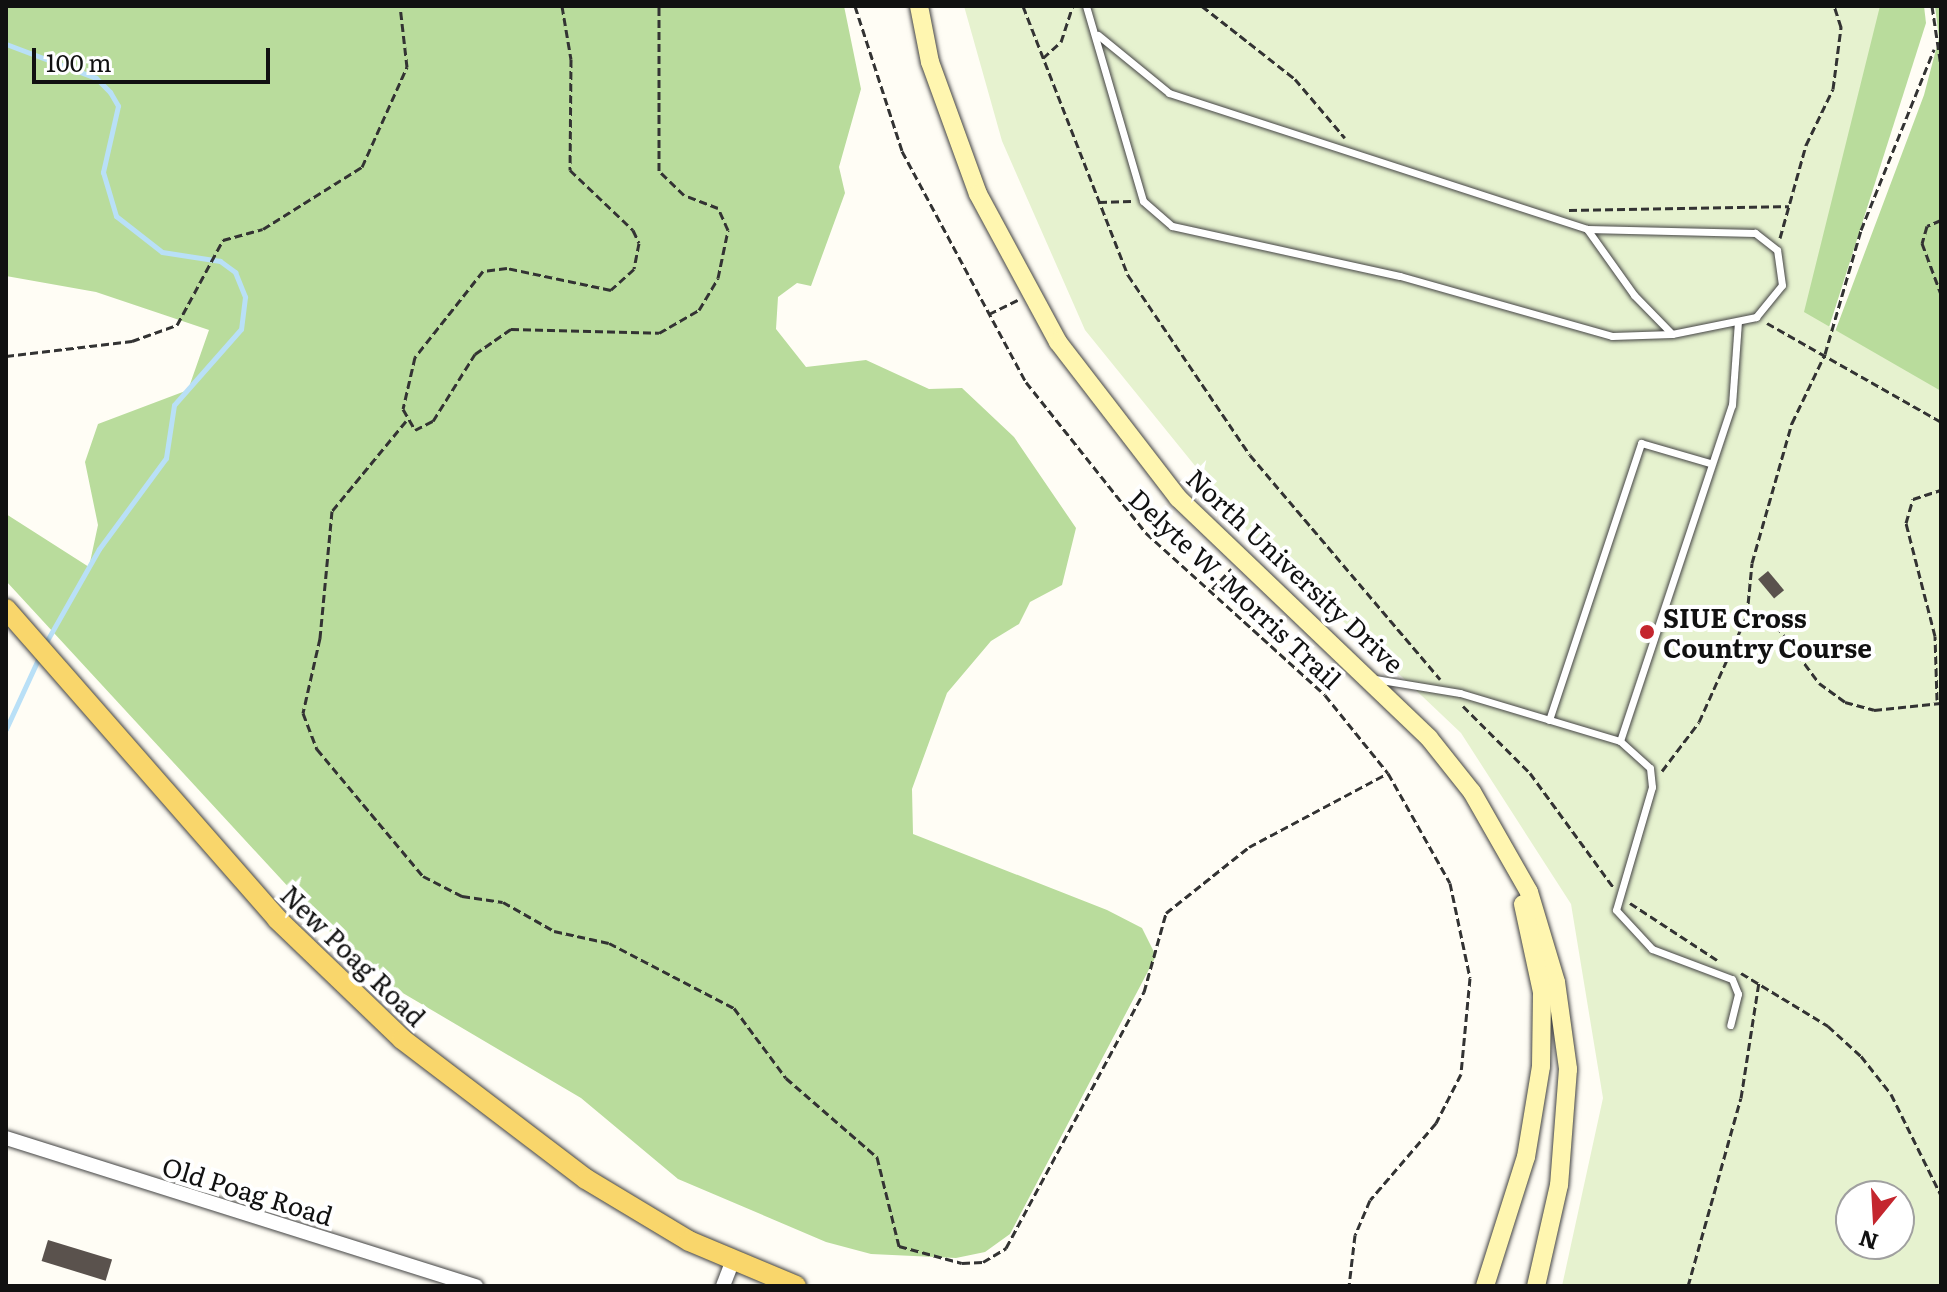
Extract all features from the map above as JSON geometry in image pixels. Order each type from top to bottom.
[{"type":"main road","name":"North University Drive","points":[[919,6],[953,131],[1029,294],[1133,445],[1239,560],[1372,679],[1472,792],[1512,863],[1547,943],[1568,1069],[1559,1185],[1536,1286]]},
{"type":"main road","name":"New Poag Road","points":[[6,609],[277,919],[402,1039],[586,1179],[732,1263],[763,1286]]},
{"type":"main road","name":"North University Drive","points":[[1485,1286],[1526,1157],[1541,1066],[1536,956],[1512,863]]},
{"type":"main road","name":"New Poag Road","points":[[732,1263],[796,1286]]},
{"type":"street","name":"Old Poag Road","points":[[6,1138],[476,1286]]},
{"type":"street","points":[[723,1286],[732,1263]]},
{"type":"lane","points":[[1086,6],[1098,35],[1143,201],[1172,226],[1207,238],[1400,276],[1612,336],[1672,334],[1756,317],[1782,285],[1777,250],[1736,230],[1587,229],[1363,159],[1169,93],[1098,35]]},
{"type":"lane","points":[[1587,229],[1634,295],[1672,334]]},
{"type":"lane","points":[[1620,741],[1710,463],[1732,405],[1738,321]]},
{"type":"lane","points":[[1549,720],[1641,443],[1710,463]]},
{"type":"lane","points":[[1372,679],[1451,691],[1620,741],[1650,768],[1652,787],[1618,891],[1616,910],[1628,930],[1652,949],[1732,979],[1738,994],[1730,1025]]},
{"type":"path","points":[[6,356],[158,335],[177,325],[198,292],[223,240],[263,229],[362,167],[407,67],[400,6]]},
{"type":"path","points":[[562,6],[571,59],[567,161],[579,185],[633,230],[639,243],[634,269],[611,290],[507,268],[483,271],[415,357],[406,421],[332,511],[320,638],[303,713],[317,749],[423,876],[462,896],[503,902],[554,931],[609,943],[734,1008],[786,1078],[877,1157],[899,1246],[962,1263],[983,1262],[1006,1248],[1144,992],[1166,913],[1249,847],[1388,773]]},
{"type":"path","points":[[406,421],[415,430],[433,421],[475,354],[511,329],[563,325],[659,333],[699,310],[718,278],[728,230],[718,208],[684,195],[659,171],[659,6]]},
{"type":"path","name":"Delyte W. Morris Trail","points":[[855,6],[902,151],[989,314],[1062,435],[1146,533],[1325,695],[1388,773],[1450,883],[1467,948],[1471,1023],[1451,1099],[1362,1216],[1349,1286]]},
{"type":"path","points":[[1023,6],[1128,275],[1250,455],[1451,691],[1530,773],[1618,891],[1676,938],[1759,982],[1861,1056],[1891,1094],[1941,1195]]},
{"type":"path","points":[[1043,58],[1061,42],[1073,6]]},
{"type":"path","points":[[1202,6],[1295,79],[1363,159]]},
{"type":"path","points":[[1777,250],[1806,145],[1833,89],[1841,27],[1834,6]]},
{"type":"path","points":[[1932,6],[1934,49],[1941,66]]},
{"type":"path","points":[[1652,787],[1699,722],[1747,615],[1752,563],[1788,437],[1825,354],[1861,230],[1934,49]]},
{"type":"path","points":[[1099,202],[1143,201]]},
{"type":"path","points":[[1552,207],[1789,206]]},
{"type":"path","points":[[1941,220],[1927,226],[1922,243],[1941,294]]},
{"type":"path","points":[[989,314],[1029,294]]},
{"type":"path","points":[[1756,317],[1941,422]]},
{"type":"path","points":[[1747,615],[1763,614],[1776,625],[1819,683],[1845,702],[1874,710],[1939,702],[1935,636],[1906,523],[1913,499],[1941,490]]},
{"type":"path","points":[[1210,591],[1239,560]]},
{"type":"path","points":[[1688,1286],[1741,1098],[1759,982]]},
{"type":"green space","points":[[6,6],[844,6],[861,89],[839,167],[845,193],[811,286],[797,283],[778,297],[776,329],[806,367],[866,360],[929,389],[962,388],[1014,437],[1076,528],[1062,585],[1030,602],[1019,624],[991,641],[947,693],[912,789],[913,834],[1107,910],[1142,928],[1156,956],[1010,1234],[985,1252],[956,1258],[871,1254],[826,1242],[678,1179],[581,1098],[396,989],[328,930],[6,581],[6,514],[89,567],[98,525],[85,462],[98,424],[188,390],[209,330],[96,292],[6,276]]},
{"type":"green space","name":"SIUE Cross Country Course","points":[[964,6],[1880,6],[1804,312],[1941,391],[1941,1286],[1562,1286],[1603,1098],[1571,904],[1461,733],[1247,530],[1085,330],[1002,141]]},
{"type":"green space","points":[[1859,6],[1924,6],[1926,23],[1824,343],[1799,328]]},
{"type":"green space","points":[[1935,6],[1941,6],[1941,412],[1833,337],[1924,95],[1939,38]]},
{"type":"building","points":[[1768,571],[1784,590],[1774,599],[1758,579]]},
{"type":"building","points":[[48,1240],[112,1260],[106,1281],[42,1261]]},
{"type":"waterway","points":[[6,44],[96,78],[110,92],[118,106],[103,172],[116,216],[162,252],[220,261],[235,272],[245,297],[241,329],[174,405],[166,458],[99,549],[44,646]]},
{"type":"waterway","points":[[6,729],[40,655]]},
{"type":"place","name":"SIUE Cross Country Course","points":[[1647,632]]}]
